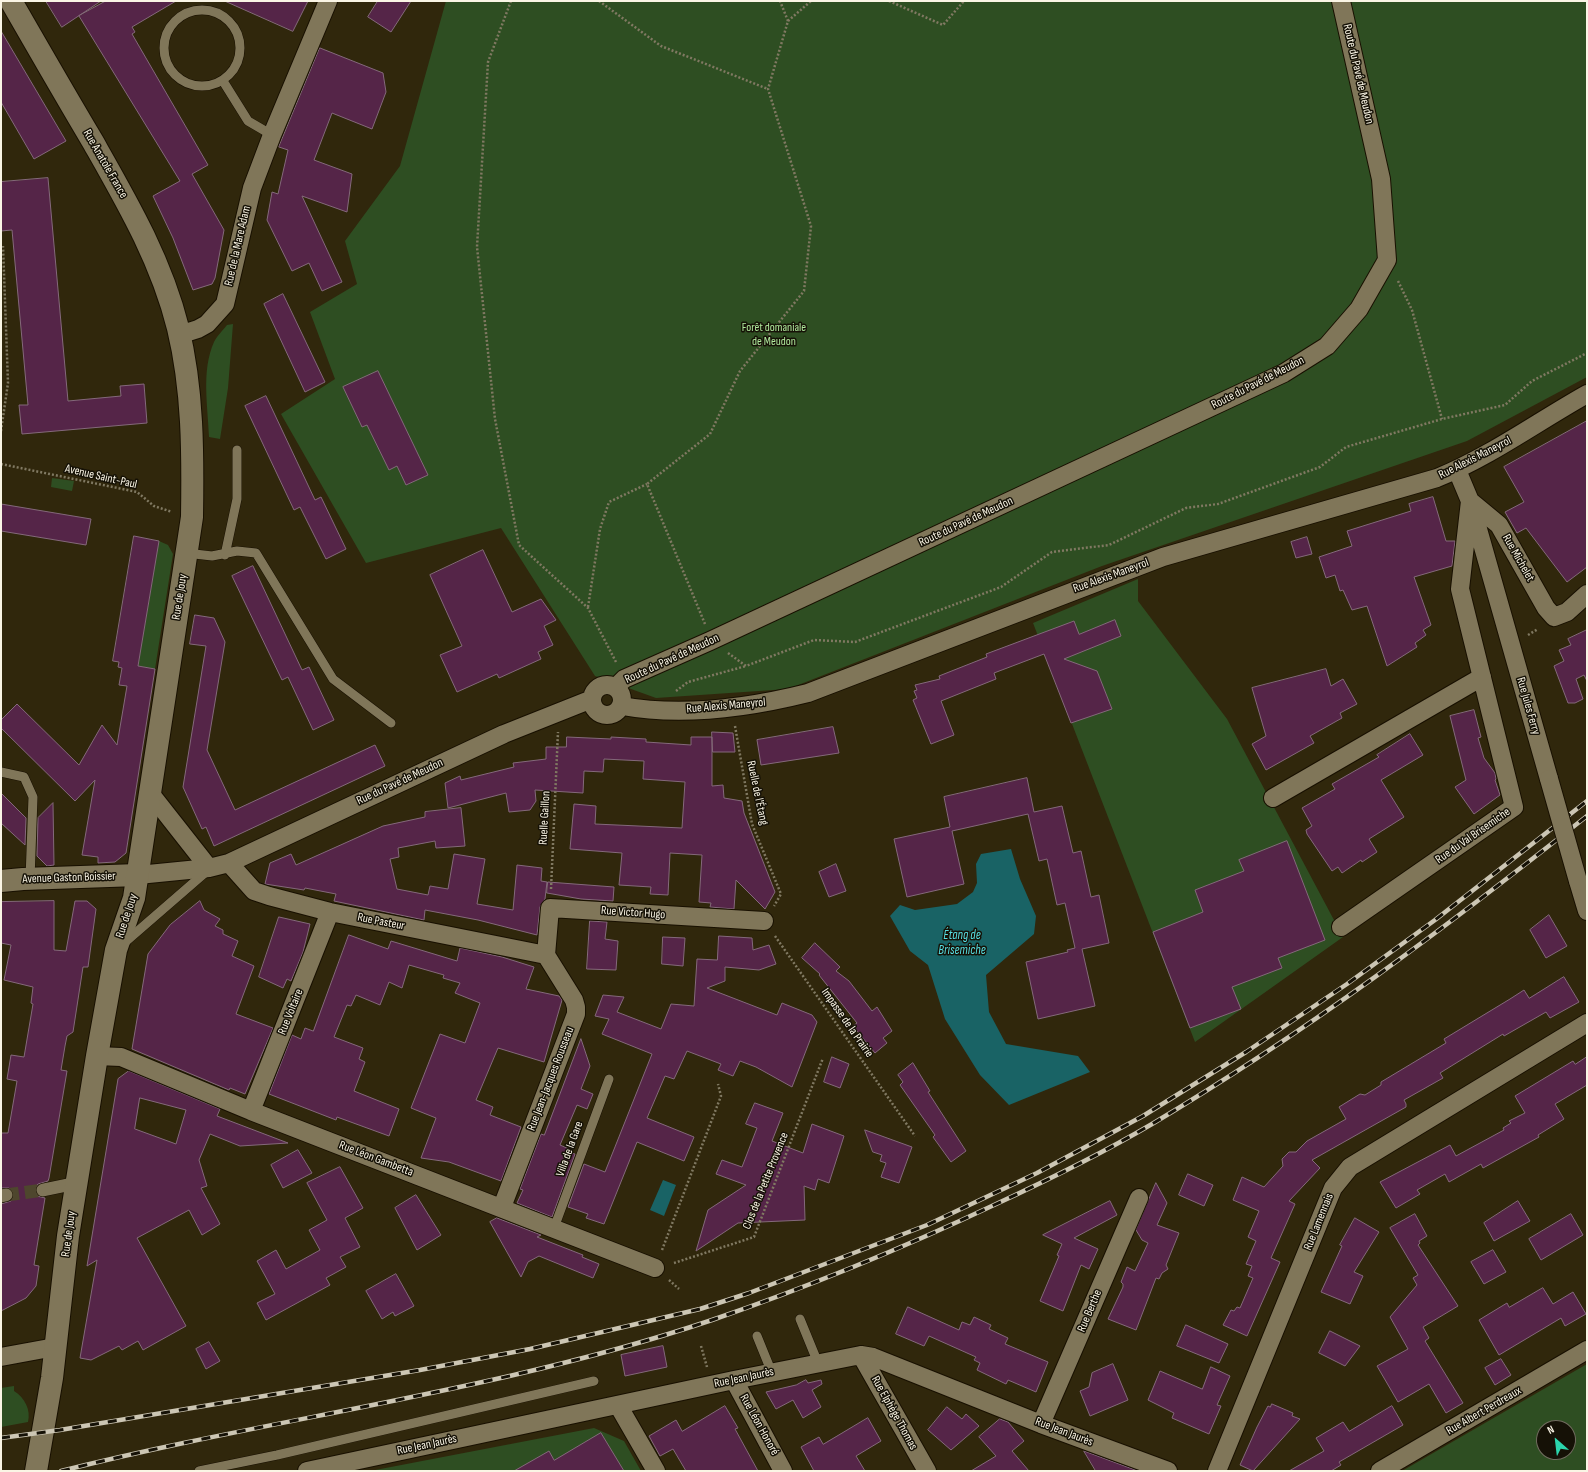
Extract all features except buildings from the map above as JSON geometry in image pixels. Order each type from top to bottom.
[{"type":"main road","name":"Rue Anatole France","points":[[11,1],[134,214],[156,261],[170,300],[179,335]]},
{"type":"main road","name":"Rue de Jouy","points":[[36,1471],[52,1378],[68,1236],[97,1056],[116,950],[134,898],[192,517],[193,458],[190,400],[179,335]]},
{"type":"main road","name":"Avenue Gaston Boissier","points":[[1,881],[138,875]]},
{"type":"street","name":"Rue de la Mare Adam","points":[[179,335],[198,329],[207,324],[225,304],[252,188],[272,135],[328,1]]},
{"type":"street","name":"Route du Pavé de Meudon","points":[[620,683],[1284,372],[1328,346],[1359,308],[1387,260],[1381,178],[1341,1]]},
{"type":"street","name":"Rue Alexis Maneyrol","points":[[622,706],[650,711],[731,708],[767,704],[808,693],[1162,557],[1437,478],[1457,470],[1513,439],[1551,414],[1587,394]]},
{"type":"street","name":"Rue Michelet","points":[[1457,470],[1470,501],[1499,525],[1546,608],[1554,617],[1566,612],[1587,594]]},
{"type":"street","name":"Rue du Val Brisemiche","points":[[1341,928],[1514,807],[1460,589],[1470,501]]},
{"type":"street","name":"Rue Jules Ferry","points":[[1470,501],[1587,911]]},
{"type":"street","points":[[1273,798],[1482,677]]},
{"type":"street","points":[[620,683],[622,706],[614,713],[604,715],[595,709],[592,699],[598,687],[607,684],[620,683]]},
{"type":"street","name":"Rue du Pavé de Meudon","points":[[138,875],[210,868],[229,862],[504,734],[592,699]]},
{"type":"street","points":[[150,793],[210,868]]},
{"type":"street","name":"Rue Pasteur","points":[[229,862],[254,891],[330,912],[546,955]]},
{"type":"street","points":[[546,955],[550,908]]},
{"type":"street","name":"Rue Victor Hugo","points":[[550,908],[764,921]]},
{"type":"street","name":"Rue Voltaire","points":[[251,1112],[330,912]]},
{"type":"street","name":"Rue Jean-Jacques Rousseau","points":[[502,1208],[576,1014],[574,1000],[546,955]]},
{"type":"street","name":"Rue Lamennais","points":[[1217,1471],[1333,1188],[1350,1167],[1587,1023]]},
{"type":"street","name":"Rue Léon Gambetta","points":[[97,1056],[121,1057],[251,1112],[656,1268]]},
{"type":"street","points":[[43,1190],[77,1183]]},
{"type":"street","name":"Rue Berthe","points":[[1042,1424],[1139,1198]]},
{"type":"street","points":[[1,1357],[56,1347]]},
{"type":"street","name":"Rue Albert Perdreaux","points":[[1380,1471],[1587,1350]]},
{"type":"street","name":"Rue Jean Jaurès","points":[[307,1471],[734,1380],[861,1355],[873,1357],[1042,1424],[1168,1471]]},
{"type":"street","name":"Rue Elphège Thomas","points":[[861,1355],[926,1471]]},
{"type":"street","name":"Rue Léon Honoré","points":[[734,1380],[784,1471]]},
{"type":"street","points":[[618,1405],[656,1471]]},
{"type":"lane","points":[[203,10],[214,12],[224,16],[238,33],[241,44],[241,54],[237,65],[231,74],[223,81],[213,86],[202,87],[191,85],[181,81],[167,64],[164,53],[164,42],[170,27],[182,16],[203,10]]},
{"type":"lane","points":[[223,81],[248,121],[272,135]]},
{"type":"lane","points":[[225,555],[237,499],[237,450]]},
{"type":"lane","points":[[186,553],[212,556],[225,555],[237,551],[256,553],[333,679],[391,724]]},
{"type":"lane","points":[[1,772],[24,777],[33,797],[30,879]]},
{"type":"lane","points":[[116,950],[210,868]]},
{"type":"lane","name":"Villa de la Gare","points":[[554,1228],[608,1079]]},
{"type":"lane","points":[[800,1319],[818,1363]]},
{"type":"lane","points":[[757,1336],[772,1373]]},
{"type":"lane","points":[[199,1471],[276,1456],[594,1381]]},
{"type":"path","points":[[512,1],[488,62],[477,248],[495,419],[519,545],[588,608],[620,683]]},
{"type":"path","points":[[598,1],[661,46],[768,89]]},
{"type":"path","points":[[780,1],[788,21]]},
{"type":"path","points":[[588,608],[600,529],[609,502],[647,484],[710,434],[740,371],[804,291],[811,226],[768,89],[788,21],[811,1]]},
{"type":"path","points":[[889,1],[943,25],[964,1]]},
{"type":"path","points":[[1,431],[8,383],[3,246]]},
{"type":"path","points":[[1387,260],[1412,310],[1442,419]]},
{"type":"path","points":[[650,711],[688,682],[746,666],[814,640],[855,642],[1001,587],[1052,552],[1108,545],[1186,508],[1218,504],[1320,467],[1346,447],[1442,419],[1505,405],[1532,381],[1587,353]]},
{"type":"path","name":"Avenue Saint-Paul","points":[[1,464],[137,492],[154,506],[192,517]]},
{"type":"path","points":[[647,484],[710,641],[746,666]]},
{"type":"path","name":"Ruelle de l'Étang","points":[[731,708],[752,824],[781,894],[764,921]]},
{"type":"path","name":"Ruelle Gaillon","points":[[550,908],[558,729]]},
{"type":"path","name":"Impasse de la Prairie","points":[[764,921],[915,1136]]},
{"type":"path","name":"Clos de la Petite Provence","points":[[656,1268],[689,1260],[754,1237],[823,1058]]},
{"type":"path","points":[[656,1268],[722,1096],[718,1084]]},
{"type":"green space","name":"Forêt domaniale de Meudon","points":[[446,1],[1587,1],[1587,377],[1467,441],[1102,566],[788,689],[656,698],[595,676],[501,528],[366,563],[281,414],[335,379],[310,312],[357,284],[345,241],[400,166]]},
{"type":"green space","points":[[233,324],[228,388],[220,439],[209,437],[206,377],[210,353],[215,340],[227,325]]},
{"type":"green space","points":[[52,478],[74,481],[72,491],[51,487]]},
{"type":"green space","points":[[159,541],[168,545],[173,554],[155,669],[138,666]]},
{"type":"green space","points":[[1138,579],[1138,601],[1227,719],[1343,937],[1195,1042],[1033,623]]},
{"type":"green space","points":[[1587,1364],[1587,1471],[1402,1471]]},
{"type":"green space","points":[[14,1386],[14,1391],[21,1397],[28,1409],[28,1422],[1,1427],[1,1388]]},
{"type":"green space","points":[[594,1428],[624,1441],[641,1471],[370,1471]]},
{"type":"water","name":"Étang de Brisemiche","points":[[1011,849],[1020,879],[1036,916],[1034,934],[986,975],[989,1012],[1006,1044],[1078,1056],[1090,1072],[1009,1105],[980,1075],[945,1019],[928,965],[910,951],[890,916],[900,905],[915,910],[957,904],[973,892],[977,883],[976,864],[981,854]]},
{"type":"water","points":[[663,1180],[676,1185],[664,1216],[650,1210]]},
{"type":"tunnel","points":[[6,1195],[43,1190]]},
{"type":"railway","points":[[1,1438],[60,1430],[420,1370],[530,1349],[700,1309],[749,1293],[927,1225],[1037,1173],[1143,1116],[1246,1052],[1347,984],[1435,920],[1587,801]]},
{"type":"railway","points":[[61,1471],[142,1452],[470,1385],[552,1366],[632,1345],[712,1320],[890,1252],[960,1221],[1074,1166],[1133,1135],[1209,1089],[1320,1016],[1375,977],[1482,898],[1587,816]]}]
